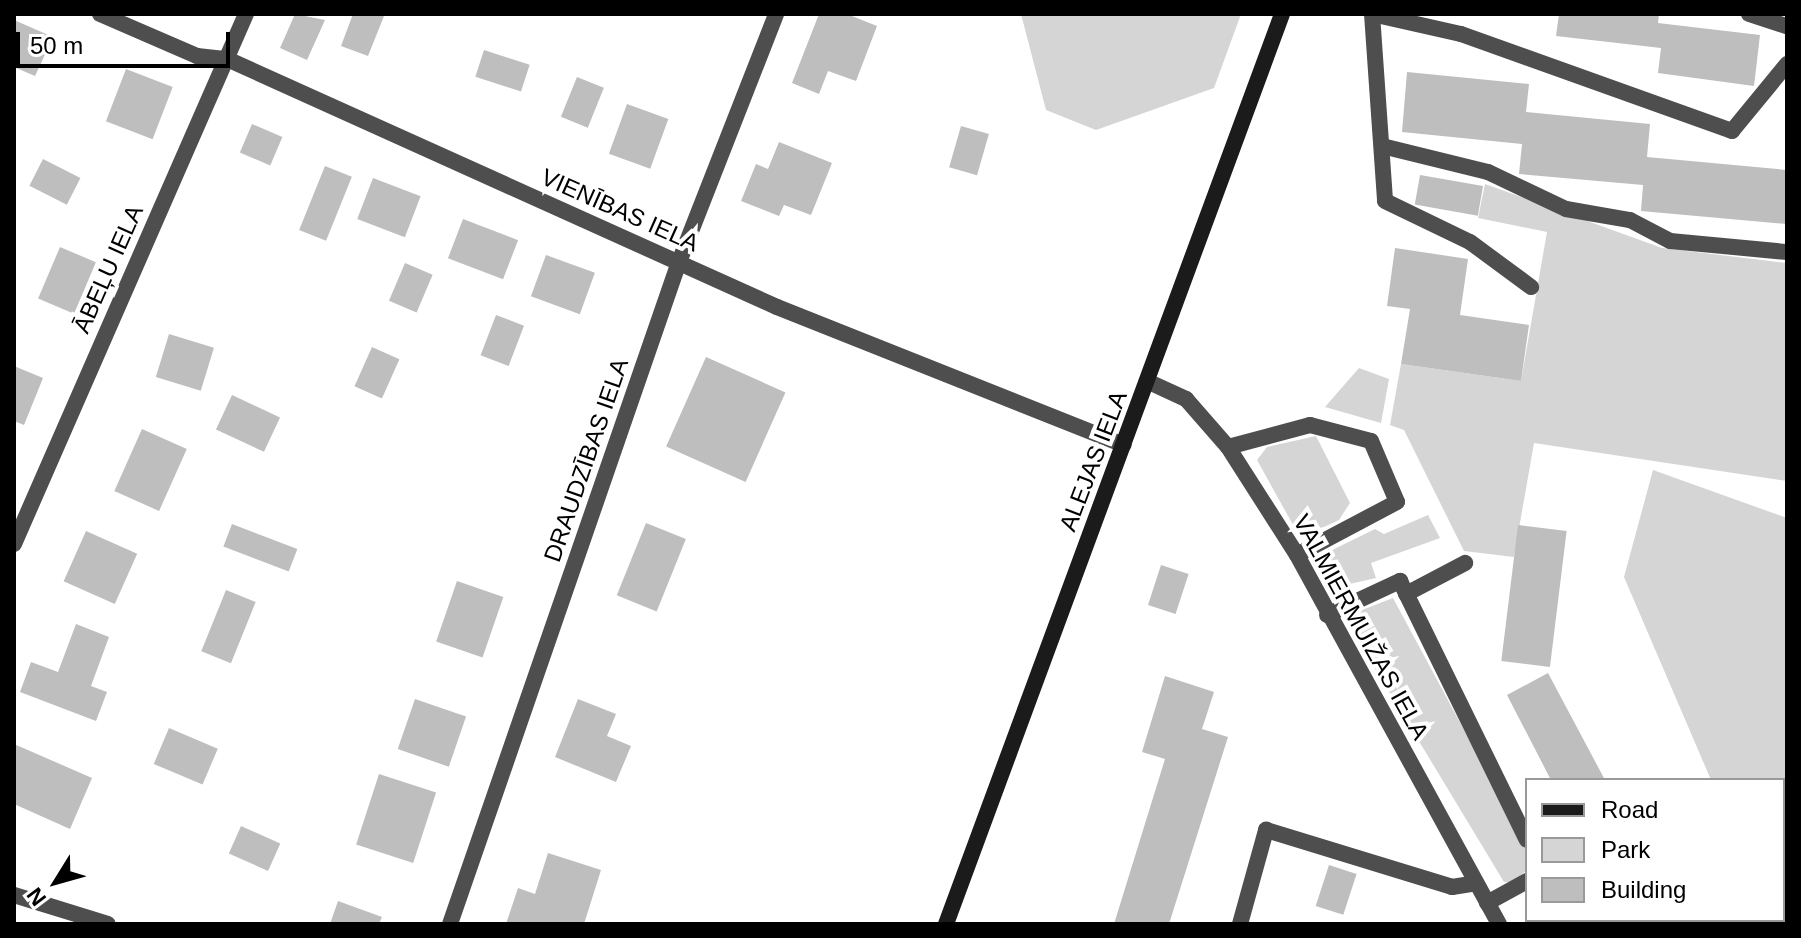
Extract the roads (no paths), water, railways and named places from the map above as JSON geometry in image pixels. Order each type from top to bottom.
[{"type":"main road","name":"ALEJAS IELA","points":[[946,924],[1149,382],[1282,14]]},
{"type":"street","name":"VIENĪBAS IELA","points":[[100,14],[197,56],[227,59],[679,262],[1123,445]]},
{"type":"street","name":"ĀBEĻU IELA","points":[[14,544],[246,14]]},
{"type":"street","name":"DRAUDZĪBAS IELA","points":[[450,924],[679,262],[776,14]]},
{"type":"street","points":[[1531,287],[1470,242],[1385,201],[1372,14],[1461,34],[1732,131],[1787,64]]},
{"type":"street","points":[[1749,14],[1787,26]]},
{"type":"street","points":[[1382,146],[1488,172],[1566,209],[1630,220],[1670,241],[1787,252]]},
{"type":"street","name":"VALMIERMUIŽAS IELA","points":[[1149,382],[1186,399],[1228,447],[1297,555],[1327,615],[1499,924]]},
{"type":"street","points":[[1228,447],[1310,425],[1371,441],[1397,502],[1297,555]]},
{"type":"street","points":[[1406,594],[1465,563]]},
{"type":"street","points":[[1327,615],[1400,581],[1525,836]]},
{"type":"street","points":[[1240,924],[1266,830],[1452,887],[1476,883]]},
{"type":"street","points":[[1487,903],[1525,882]]},
{"type":"street","points":[[14,895],[108,924]]}]
